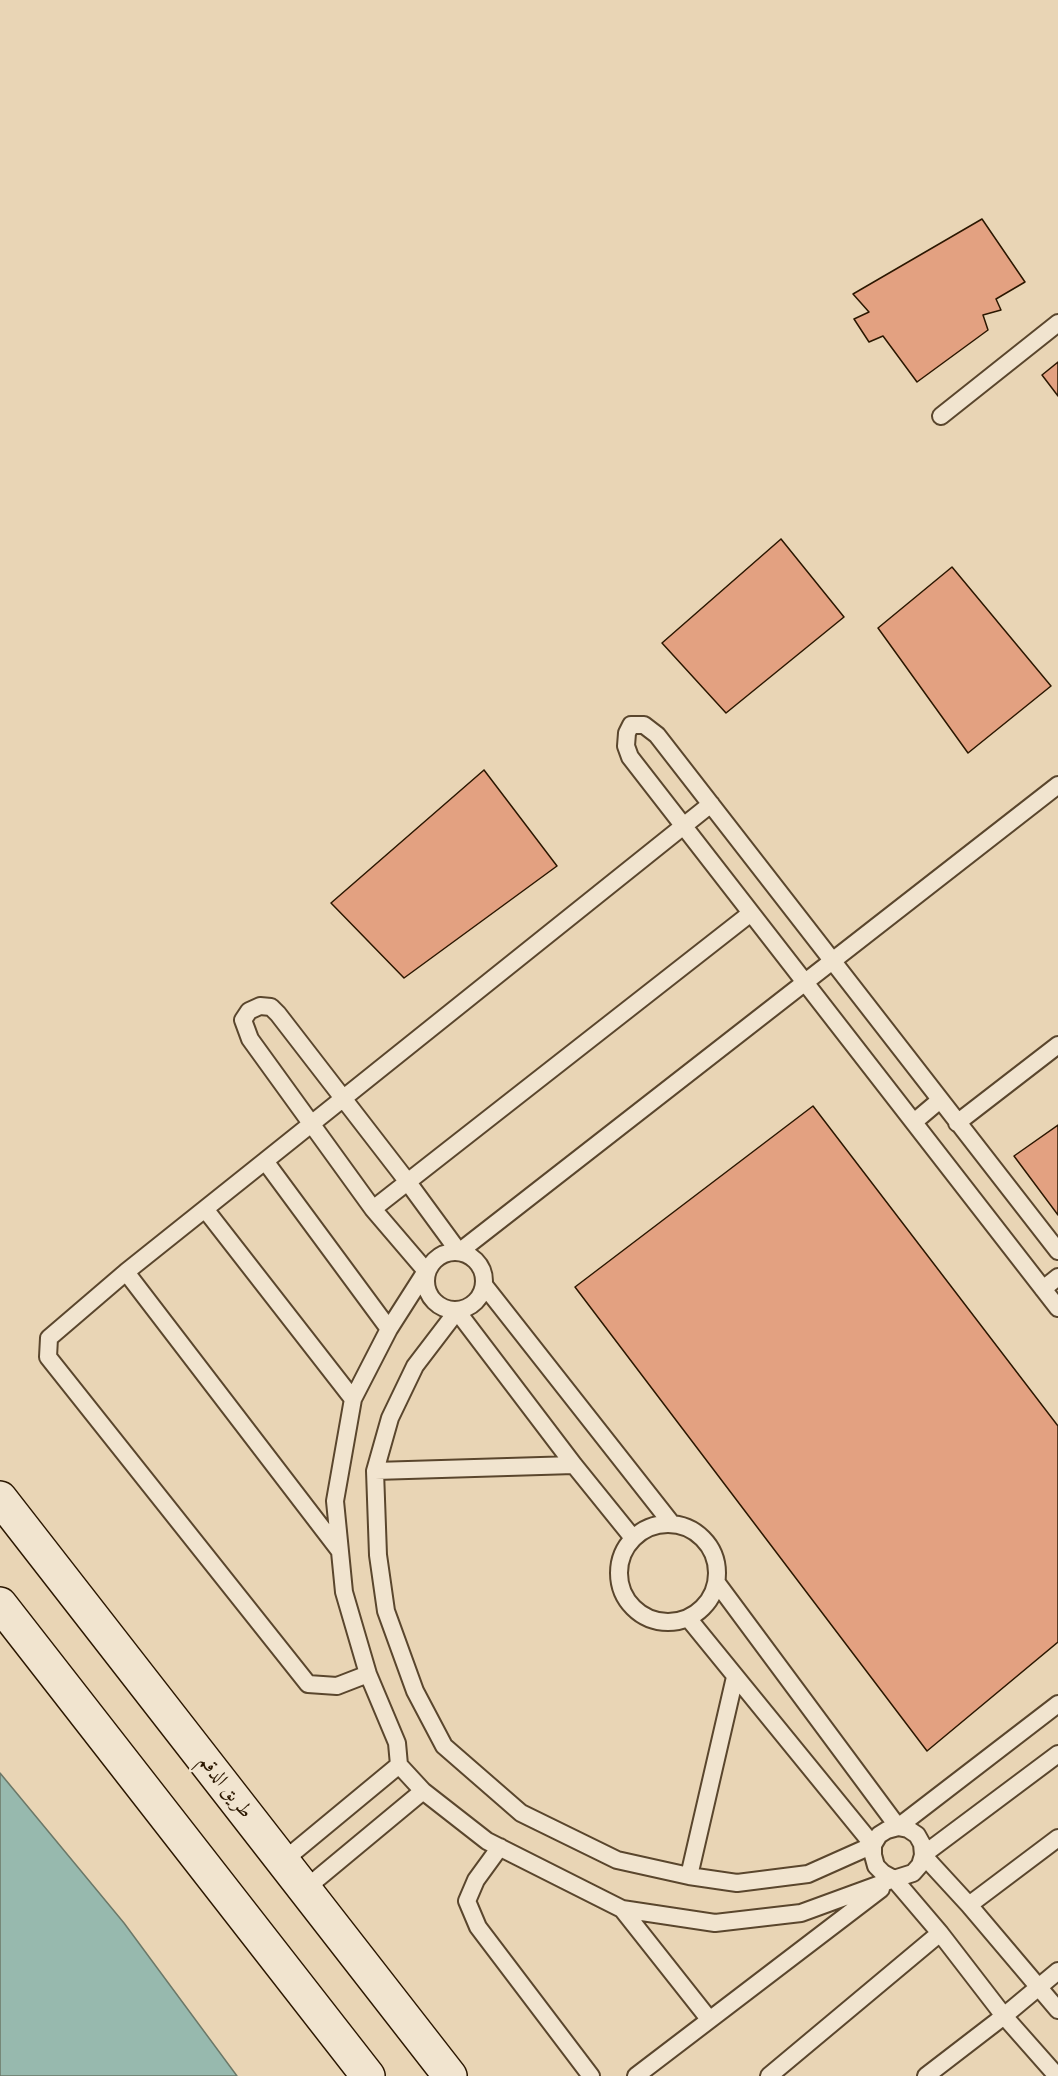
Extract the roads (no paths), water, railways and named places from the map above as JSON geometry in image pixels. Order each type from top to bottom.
[{"type":"street","name":"طريق الدقم","points":[[0,1498],[450,2076]]},
{"type":"street","points":[[0,1604],[368,2076]]},
{"type":"lane","points":[[940,417],[1058,323]]},
{"type":"lane","points":[[1058,1251],[957,1124],[657,735],[644,725],[631,725],[627,733],[626,746],[630,757],[1058,1308]]},
{"type":"lane","points":[[459,1252],[1058,785]]},
{"type":"lane","points":[[368,1674],[337,1686],[308,1684],[48,1357],[49,1338],[126,1272],[711,804]]},
{"type":"lane","points":[[373,1209],[751,913]]},
{"type":"lane","points":[[459,1252],[278,1014],[271,1007],[260,1006],[249,1011],[243,1020],[250,1039],[373,1209],[426,1271],[427,1289],[432,1299],[441,1306],[457,1311],[574,1465],[633,1538]]},
{"type":"lane","points":[[957,1124],[1058,1045]]},
{"type":"lane","points":[[914,1122],[940,1100]]},
{"type":"lane","points":[[265,1161],[389,1329]]},
{"type":"lane","points":[[205,1209],[353,1399]]},
{"type":"lane","points":[[717,1583],[898,1827],[908,1829],[917,1835],[922,1844],[923,1855],[920,1865],[913,1873],[801,1913],[715,1923],[622,1909],[487,1840],[423,1791],[399,1765],[397,1743],[368,1674],[344,1592],[335,1501],[353,1399],[389,1329],[426,1271],[437,1258],[447,1252],[470,1255],[484,1273],[484,1285],[481,1296],[473,1304],[457,1311],[414,1366],[390,1418],[375,1471],[378,1555],[386,1611],[416,1691],[444,1746],[521,1813],[617,1860],[688,1876],[737,1883],[808,1874],[873,1845],[879,1836],[887,1830],[898,1827],[1058,1704]]},
{"type":"lane","points":[[126,1272],[340,1552]]},
{"type":"lane","points":[[1043,1289],[1058,1277]]},
{"type":"lane","points":[[484,1285],[672,1524]]},
{"type":"lane","points":[[375,1471],[574,1465]]},
{"type":"lane","points":[[672,1524],[698,1533],[715,1555],[718,1569],[717,1583],[712,1596],[704,1606],[688,1618],[665,1623],[652,1620],[629,1604],[622,1591],[619,1578],[620,1563],[624,1550],[633,1538],[657,1525],[672,1524]]},
{"type":"lane","points":[[688,1618],[873,1845],[876,1866],[894,1879],[940,1933],[1004,2016],[1057,2076]]},
{"type":"lane","points":[[688,1876],[735,1677]]},
{"type":"lane","points":[[923,1855],[1058,1754]]},
{"type":"lane","points":[[283,1861],[399,1765]]},
{"type":"lane","points":[[305,1889],[423,1791]]},
{"type":"lane","points":[[969,1905],[1058,1839]]},
{"type":"lane","points":[[500,1847],[476,1880],[467,1901],[478,1927],[591,2076]]},
{"type":"lane","points":[[923,1855],[969,1905],[1058,2010]]},
{"type":"lane","points":[[636,2076],[894,1879]]},
{"type":"lane","points":[[622,1909],[709,2019]]},
{"type":"lane","points":[[769,2076],[940,1933]]},
{"type":"lane","points":[[926,2076],[1058,1971]]},
{"type":"water","points":[[0,1773],[124,1923],[237,2076],[0,2076]]}]
